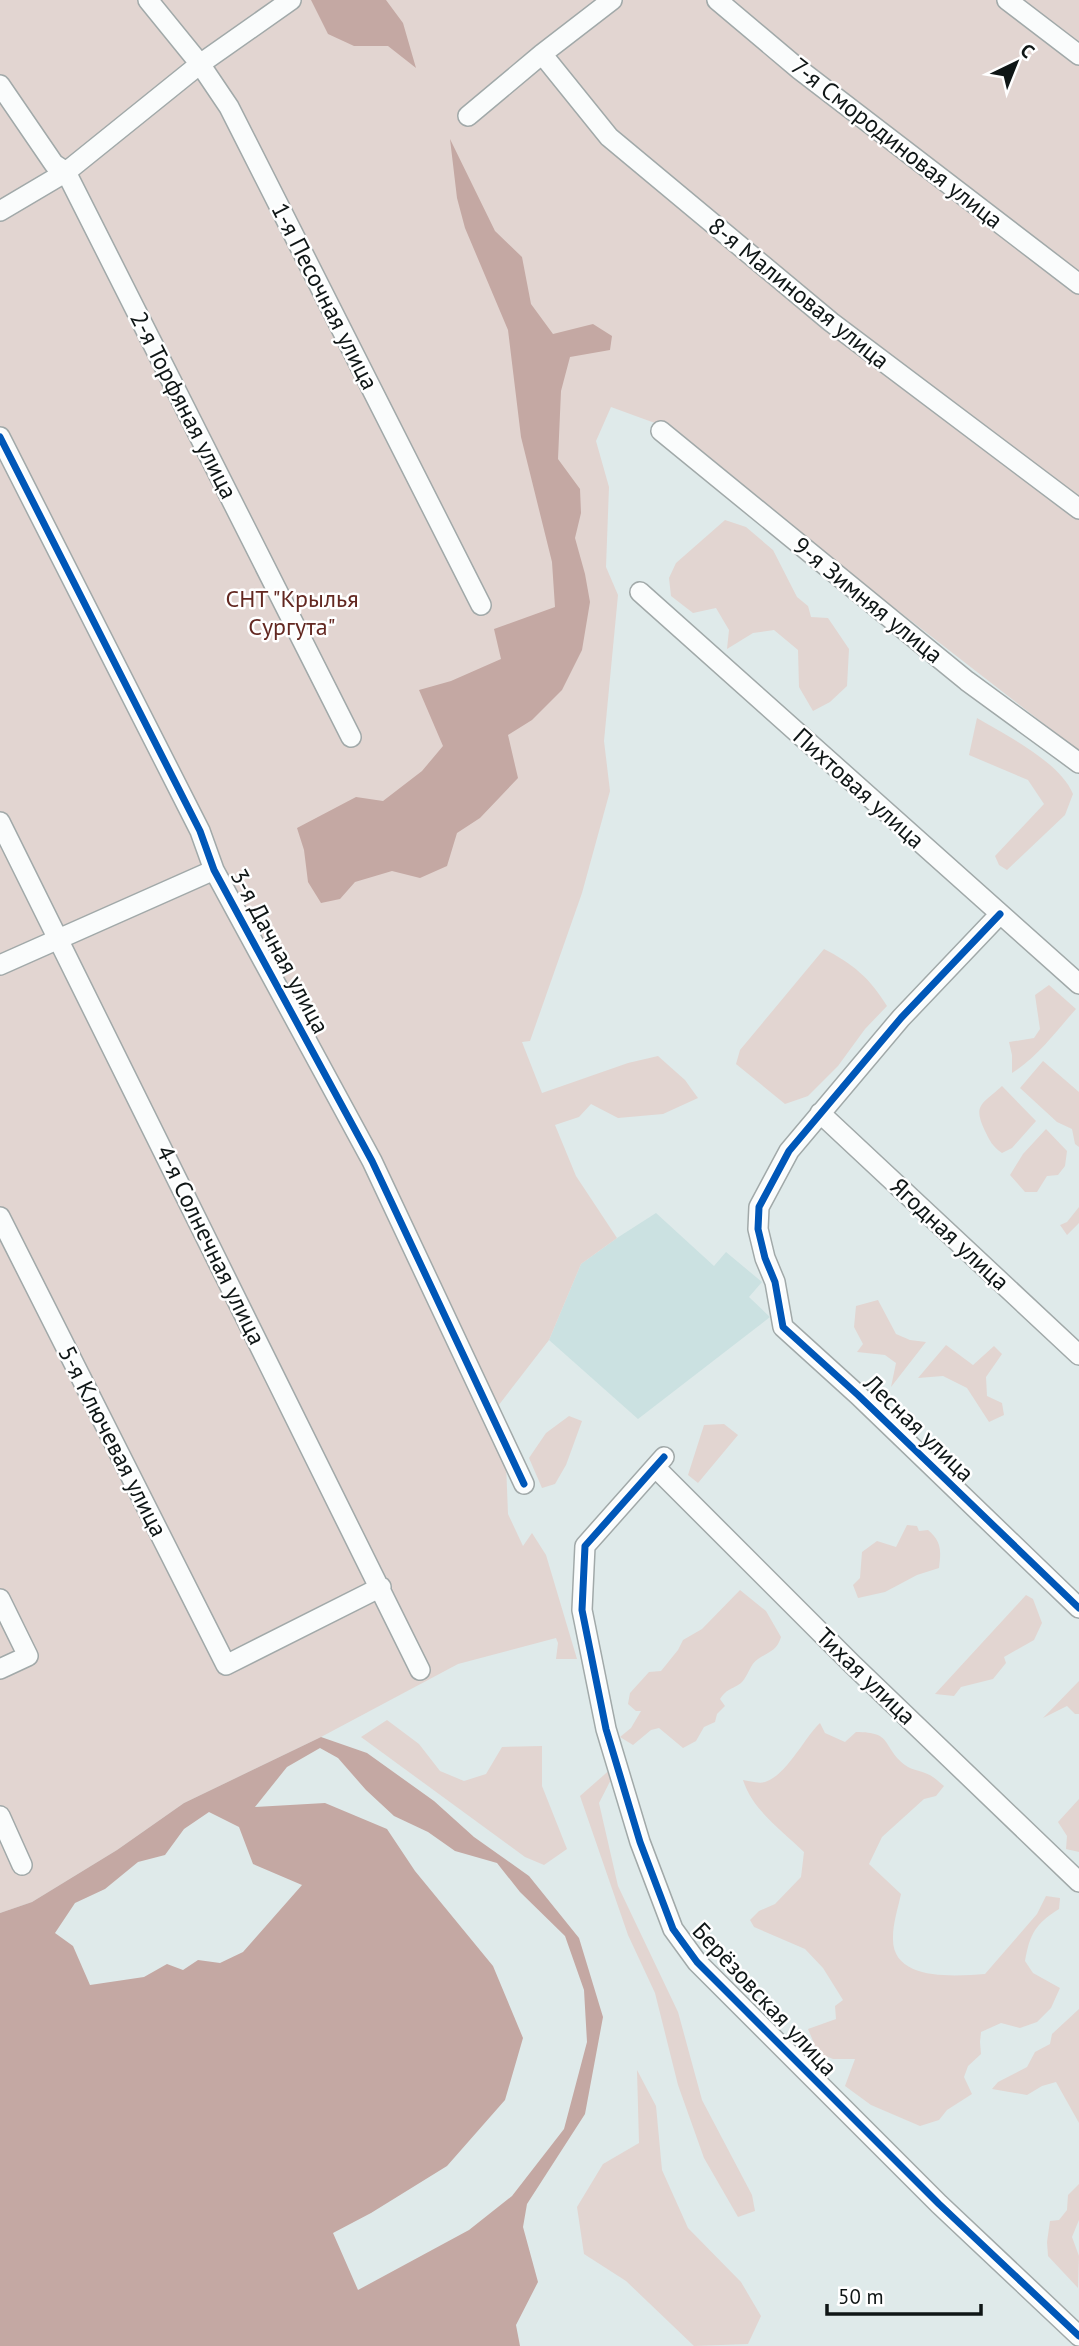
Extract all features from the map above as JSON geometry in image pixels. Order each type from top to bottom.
[{"type":"street","name":"1-я Песочная улица","points":[[148,0],[200,64],[229,107],[481,605]]},
{"type":"street","points":[[0,211],[66,172],[200,64],[292,0]]},
{"type":"street","points":[[468,116],[612,0]]},
{"type":"street","name":"7-я Смородиновая улица","points":[[717,0],[800,70],[1079,284]]},
{"type":"street","points":[[1007,0],[1079,55]]},
{"type":"street","name":"8-я Малиновая улица","points":[[542,54],[609,137],[831,322],[1079,509]]},
{"type":"street","name":"2-я Торфяная улица","points":[[0,85],[54,164],[66,172],[351,737]]},
{"type":"street","name":"9-я Зимняя улица","points":[[661,431],[967,681],[1079,763]]},
{"type":"street","name":"3-я Дачная улица","points":[[0,437],[200,831],[214,870],[372,1161],[524,1484]]},
{"type":"street","name":"Пихтовая улица","points":[[640,592],[1079,984]]},
{"type":"street","name":"4-я Солнечная улица","points":[[0,822],[421,1670]]},
{"type":"street","points":[[0,965],[214,870]]},
{"type":"street","name":"Лесная улица","points":[[1000,914],[901,1017],[789,1151],[760,1207],[758,1229],[765,1258],[775,1282],[783,1327],[858,1395],[1079,1608]]},
{"type":"street","name":"Ягодная улица","points":[[820,1114],[1079,1355]]},
{"type":"street","name":"5-я Ключевая улица","points":[[0,1217],[226,1665],[381,1587]]},
{"type":"street","name":"Тихая улица","points":[[660,1462],[852,1664],[1079,1882]]},
{"type":"street","name":"Берёзовская улица","points":[[660,1462],[585,1546],[582,1610],[606,1729],[640,1842],[673,1929],[697,1962],[744,2010],[939,2204],[1079,2336]]},
{"type":"street","points":[[0,1599],[28,1656],[0,1669]]},
{"type":"street","points":[[0,1816],[22,1865]]},
{"type":"shaded area","points":[[311,0],[386,0],[403,23],[416,68],[388,46],[354,46],[328,34]]},
{"type":"shaded area","points":[[450,139],[495,231],[522,257],[531,304],[553,334],[593,324],[612,336],[610,350],[570,357],[561,391],[558,459],[580,489],[581,513],[575,538],[590,602],[582,650],[562,690],[532,720],[508,735],[518,778],[480,818],[457,833],[447,866],[420,878],[392,871],[355,882],[340,899],[321,903],[308,882],[304,850],[297,828],[356,797],[383,801],[422,771],[443,746],[419,690],[451,681],[501,659],[494,629],[555,607],[552,562],[521,437],[508,330],[465,228],[457,198]]},
{"type":"shaded area","points":[[656,1213],[714,1266],[726,1252],[762,1282],[749,1297],[770,1317],[638,1419],[549,1340],[581,1264]]},
{"type":"shaded area","points":[[321,1737],[367,1753],[434,1801],[474,1837],[529,1876],[579,1938],[603,2017],[585,2114],[527,2204],[523,2227],[538,2282],[516,2325],[520,2346],[0,2346],[0,1913],[32,1902],[117,1850],[184,1803]],"holes":[[[320,1748],[338,1758],[394,1816],[428,1832],[455,1851],[497,1863],[520,1892],[565,1936],[584,1990],[587,2042],[564,2129],[512,2196],[469,2230],[358,2290],[333,2233],[447,2166],[505,2100],[523,2038],[493,1966],[415,1871],[387,1829],[325,1803],[255,1807],[287,1767]],[[209,1812],[239,1827],[253,1864],[302,1885],[243,1952],[220,1963],[198,1960],[183,1970],[167,1964],[144,1977],[90,1985],[73,1946],[55,1933],[75,1903],[105,1889],[138,1862],[165,1855],[184,1829]]]},
{"type":"green space","name":"CНТ \"Крылья Сургута\"","points":[[0,0],[1079,0],[1079,751],[865,585],[674,430],[611,407],[596,441],[609,487],[606,567],[618,595],[604,741],[610,791],[582,893],[530,1041],[522,1042],[542,1093],[628,1063],[658,1056],[685,1080],[698,1098],[663,1114],[618,1118],[591,1104],[579,1117],[555,1125],[576,1176],[617,1238],[581,1264],[549,1340],[488,1419],[506,1463],[508,1514],[523,1546],[532,1533],[546,1555],[577,1659],[556,1659],[556,1638],[458,1664],[321,1737],[184,1803],[117,1850],[32,1902],[0,1913]]},
{"type":"green space","points":[[725,520],[746,527],[773,550],[797,597],[808,606],[811,617],[828,618],[849,649],[847,686],[830,702],[813,711],[799,687],[798,650],[774,630],[753,633],[727,649],[729,630],[716,608],[693,613],[671,596],[669,578],[676,563]]},
{"type":"green space","points":[[977,718],[1045,760],[1057,771],[1073,794],[1065,815],[1007,870],[999,865],[995,856],[1044,804],[1028,780],[969,755]]},
{"type":"green space","points":[[824,949],[860,973],[887,1006],[865,1029],[838,1066],[808,1096],[785,1104],[736,1064],[740,1050]]},
{"type":"green space","points":[[1049,985],[1076,1009],[1039,1051],[1012,1073],[1009,1042],[1034,1038],[1040,1029],[1035,995]]},
{"type":"green space","points":[[1043,1061],[1079,1092],[1079,1147],[1075,1144],[1072,1129],[1057,1122],[1020,1088]]},
{"type":"green space","points":[[1002,1086],[1036,1121],[1012,1148],[1002,1153],[990,1141],[981,1122],[980,1110],[981,1105]]},
{"type":"green space","points":[[1046,1129],[1067,1151],[1065,1166],[1058,1175],[1047,1176],[1037,1192],[1025,1192],[1010,1175],[1023,1154]]},
{"type":"green space","points":[[1079,1207],[1079,1223],[1067,1235],[1060,1225],[1067,1222]]},
{"type":"green space","points":[[878,1300],[896,1334],[910,1340],[926,1342],[891,1387],[896,1363],[885,1355],[857,1352],[863,1344],[854,1327],[856,1306]]},
{"type":"green space","points":[[946,1345],[973,1365],[994,1346],[1002,1354],[986,1377],[987,1396],[1002,1403],[1004,1415],[989,1422],[967,1388],[943,1376],[918,1378]]},
{"type":"green space","points":[[569,1416],[582,1421],[566,1465],[555,1484],[542,1488],[529,1458],[546,1433]]},
{"type":"green space","points":[[724,1424],[738,1435],[698,1483],[688,1475],[704,1425]]},
{"type":"green space","points":[[907,1525],[917,1526],[919,1531],[928,1530],[936,1539],[940,1552],[939,1568],[917,1575],[885,1592],[858,1598],[853,1585],[860,1578],[862,1552],[877,1541],[896,1547]]},
{"type":"green space","points":[[740,1590],[766,1611],[781,1637],[775,1648],[755,1661],[742,1682],[723,1695],[720,1699],[725,1706],[717,1714],[715,1722],[704,1727],[696,1741],[683,1748],[659,1728],[651,1730],[633,1745],[620,1737],[631,1728],[641,1711],[636,1711],[628,1704],[630,1693],[649,1672],[661,1671],[683,1640],[702,1629]]},
{"type":"green space","points":[[1026,1595],[1033,1599],[1042,1623],[1034,1640],[1004,1657],[1006,1663],[993,1679],[961,1687],[954,1696],[935,1694]]},
{"type":"green space","points":[[1079,1681],[1079,1714],[1075,1714],[1067,1706],[1043,1718]]},
{"type":"green space","points":[[387,1720],[419,1744],[440,1771],[464,1781],[486,1774],[502,1747],[542,1746],[542,1786],[567,1849],[544,1865],[525,1857],[361,1737]]},
{"type":"green space","points":[[820,1723],[825,1733],[845,1742],[856,1732],[882,1737],[905,1765],[930,1775],[944,1786],[936,1796],[924,1799],[882,1837],[869,1864],[901,1894],[893,1937],[895,1952],[902,1962],[927,1973],[985,1974],[1037,1914],[1046,1896],[1060,1898],[1059,1909],[1035,1930],[1025,1961],[1033,1973],[1060,1988],[1051,2008],[1037,2022],[1020,2028],[1001,2023],[981,2032],[981,2054],[968,2066],[964,2077],[972,2094],[947,2110],[939,2120],[920,2126],[871,2105],[845,2086],[855,2059],[833,2059],[818,2053],[808,2029],[836,2019],[835,2006],[843,2000],[823,1968],[805,1949],[754,1927],[750,1920],[759,1911],[775,1904],[801,1877],[804,1852],[761,1811],[743,1780],[763,1783],[773,1778],[788,1764]]},
{"type":"green space","points":[[621,1760],[599,1803],[618,1886],[678,2012],[702,2100],[752,2195],[755,2211],[738,2217],[704,2158],[678,2085],[655,1993],[628,1935],[580,1796]]},
{"type":"green space","points":[[1079,1799],[1079,1852],[1066,1849],[1067,1836],[1058,1822]]},
{"type":"green space","points":[[1079,2009],[1079,2123],[1056,2082],[1027,2095],[992,2089],[998,2082],[1027,2067],[1035,2052],[1050,2044],[1052,2034]]},
{"type":"green space","points":[[637,2070],[656,2106],[662,2170],[688,2228],[741,2282],[761,2316],[748,2344],[694,2346],[626,2281],[584,2254],[577,2207],[603,2164],[639,2143]]},
{"type":"green space","points":[[1079,2184],[1079,2220],[1072,2237],[1079,2256],[1078,2288],[1048,2256],[1047,2242],[1050,2221],[1059,2220],[1067,2210],[1068,2195]]},
{"type":"cycle path","points":[[0,437],[200,831],[214,870],[372,1161],[524,1484]]},
{"type":"cycle path","points":[[1000,914],[901,1018],[789,1151],[759,1207],[758,1229],[765,1258],[775,1282],[783,1327],[858,1395],[1079,1608]]},
{"type":"cycle path","points":[[664,1457],[585,1546],[582,1610],[606,1729],[640,1842],[673,1929],[697,1962],[939,2204],[1079,2336]]}]
